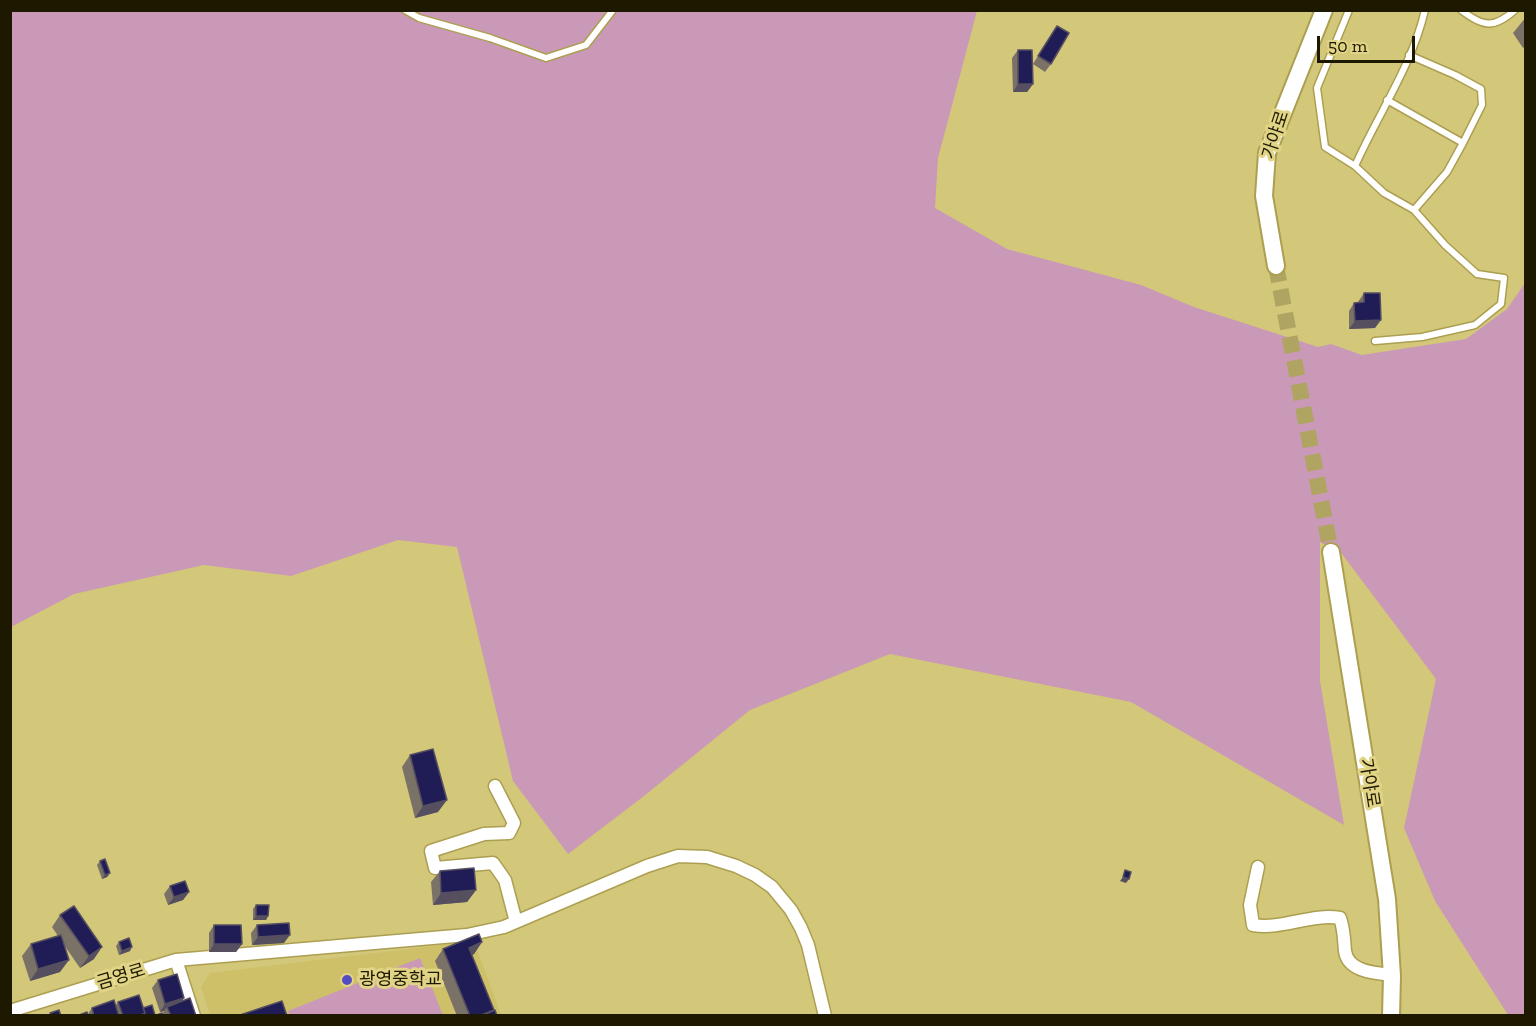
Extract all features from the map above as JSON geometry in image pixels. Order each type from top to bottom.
[{"type":"street","name":"가야로","points":[[1276,266],[1264,196],[1267,153],[1324,10]]},
{"type":"street","name":"가야로","points":[[1331,552],[1387,899],[1392,975],[1391,1016]]},
{"type":"street","points":[[495,786],[514,824],[509,833],[484,834],[431,851],[435,868],[493,863],[505,880],[516,922]]},
{"type":"street","name":"금영로","points":[[10,1011],[176,960],[467,935],[504,927],[647,866],[678,856],[707,857],[736,866],[772,887],[791,910],[808,945],[825,1016]]},
{"type":"street","points":[[1258,867],[1250,905],[1253,925],[1283,925],[1328,916],[1340,918],[1345,931],[1345,954],[1351,964],[1369,972],[1392,975]]},
{"type":"street","points":[[176,960],[194,1016]]},
{"type":"lane","points":[[405,10],[419,18],[546,57],[586,45],[613,10]]},
{"type":"lane","points":[[1349,10],[1317,88],[1325,147],[1355,166],[1384,193],[1414,210],[1445,245],[1478,274],[1504,278],[1501,304],[1475,325],[1422,338],[1375,341]]},
{"type":"lane","points":[[1355,166],[1409,55],[1425,10]]},
{"type":"lane","points":[[1461,10],[1475,21],[1491,25],[1504,21],[1515,10]]},
{"type":"lane","points":[[1409,55],[1481,89],[1482,105],[1447,171],[1414,210]]},
{"type":"lane","points":[[1388,100],[1463,144]]},
{"type":"shaded area","points":[[11,11],[977,11],[938,158],[935,208],[1007,249],[1141,285],[1194,307],[1318,347],[1331,344],[1362,355],[1466,339],[1507,309],[1525,283],[1525,1015],[1508,1015],[1435,901],[1404,828],[1436,679],[1342,554],[1320,542],[1320,681],[1344,825],[1131,702],[890,654],[750,710],[568,854],[513,781],[457,547],[398,540],[291,576],[204,565],[74,594],[11,627]]},
{"type":"shaded area","name":"광영중학교","points":[[467,942],[477,949],[501,1015],[210,1015],[201,987],[210,973]]},
{"type":"shaded area","points":[[420,958],[443,1015],[290,1015],[288,1011]]},
{"type":"building","points":[[1057,26],[1069,33],[1051,64],[1038,56]]},
{"type":"building","points":[[1018,50],[1032,50],[1033,84],[1018,84]]},
{"type":"building","points":[[1364,293],[1380,293],[1381,320],[1355,321],[1354,303],[1364,302]]},
{"type":"building","points":[[433,749],[447,800],[423,806],[410,755]]},
{"type":"building","points":[[105,859],[110,873],[105,875],[100,861]]},
{"type":"building","points":[[474,868],[476,890],[441,893],[440,871]]},
{"type":"building","points":[[1125,870],[1131,872],[1129,879],[1123,877]]},
{"type":"building","points":[[185,881],[189,892],[174,897],[170,886]]},
{"type":"building","points":[[256,905],[269,905],[268,916],[256,916]]},
{"type":"building","points":[[74,906],[102,947],[89,956],[60,915]]},
{"type":"building","points":[[289,923],[290,935],[258,937],[257,925]]},
{"type":"building","points":[[214,925],[241,925],[242,944],[214,944]]},
{"type":"building","points":[[479,934],[482,942],[469,948],[494,1010],[479,1016],[470,1016],[443,949]]},
{"type":"building","points":[[61,935],[69,960],[38,969],[31,944]]},
{"type":"building","points":[[129,938],[132,947],[122,951],[119,942]]},
{"type":"building","points":[[177,974],[184,998],[165,1004],[158,980]]},
{"type":"building","points":[[139,995],[145,1013],[139,1016],[123,1016],[118,1002]]},
{"type":"building","points":[[190,998],[196,1016],[171,1016],[167,1007]]},
{"type":"building","points":[[114,1000],[119,1016],[94,1016],[92,1008]]},
{"type":"building","points":[[282,1001],[287,1016],[237,1016]]},
{"type":"building","points":[[152,1005],[155,1015],[144,1016],[143,1008]]},
{"type":"building","points":[[59,1010],[61,1016],[51,1016],[50,1013]]},
{"type":"building","points":[[495,1010],[497,1016],[481,1016]]},
{"type":"tunnel","points":[[1276,266],[1331,552]]},
{"type":"place","name":"광영중학교","points":[[347,980]]}]
